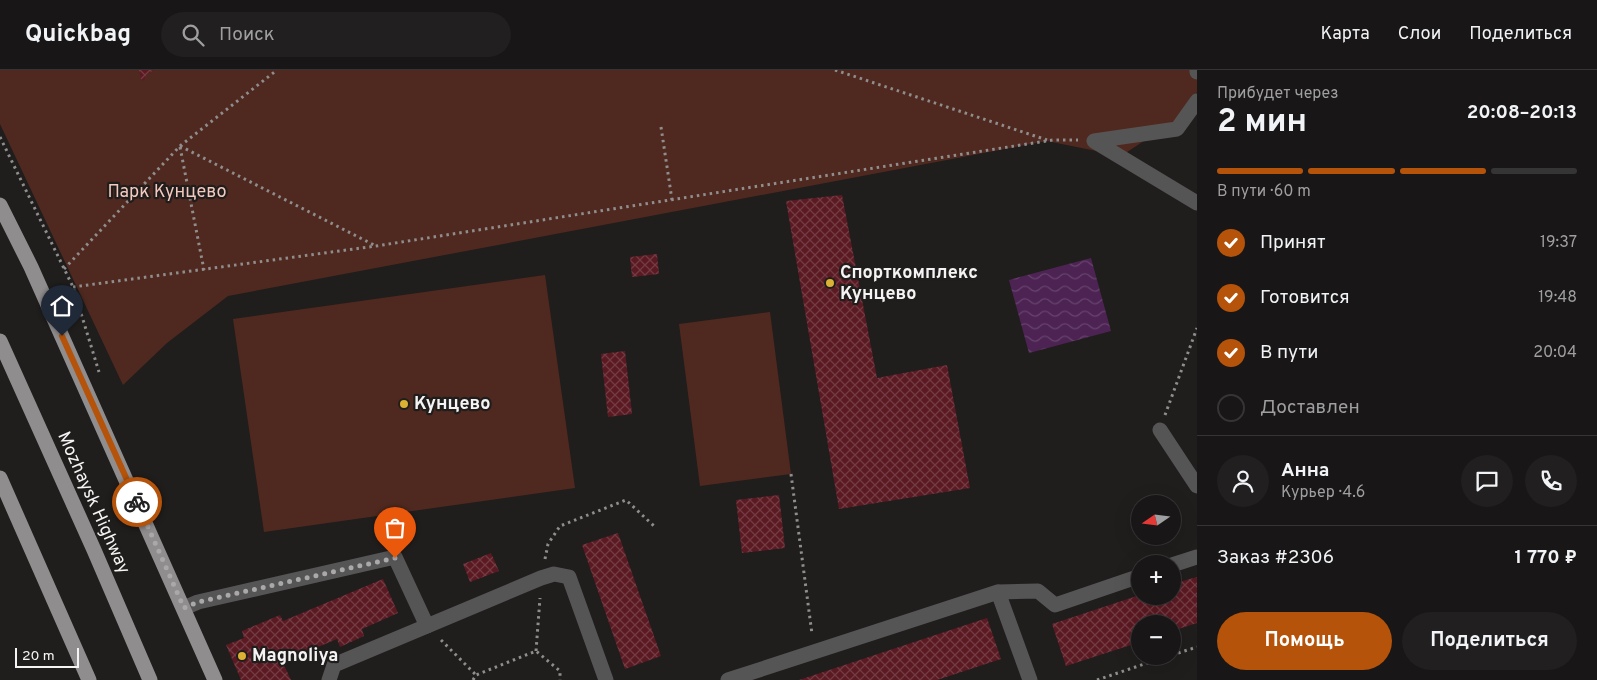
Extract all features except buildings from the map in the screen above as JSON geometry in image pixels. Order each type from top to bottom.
[{"type":"main road","points":[[0,205],[31,267],[215,680]]},
{"type":"main road","name":"Mozhaysk Highway","points":[[0,341],[150,680]]},
{"type":"main road","points":[[0,478],[89,680]]},
{"type":"lane","points":[[1094,141],[1177,129],[1197,101]]},
{"type":"lane","points":[[1094,141],[1197,203]]},
{"type":"lane","points":[[1160,430],[1197,486]]},
{"type":"lane","points":[[1181,562],[1197,557]]},
{"type":"lane","points":[[184,608],[198,602],[395,558],[427,626]]},
{"type":"lane","points":[[329,680],[334,665],[554,574],[569,577],[606,680]]},
{"type":"lane","points":[[728,680],[998,592],[1038,591],[1055,605],[1131,579]]},
{"type":"lane","points":[[998,592],[1030,680]]},
{"type":"path","points":[[64,269],[180,146],[276,70]]},
{"type":"path","points":[[835,70],[1048,140]]},
{"type":"path","points":[[661,127],[672,200]]},
{"type":"path","points":[[0,137],[72,287],[102,380]]},
{"type":"path","points":[[72,287],[376,246],[1048,140],[1094,141]]},
{"type":"path","points":[[180,146],[376,246]]},
{"type":"path","points":[[180,146],[204,270]]},
{"type":"path","points":[[1160,430],[1197,328]]},
{"type":"path","points":[[791,474],[815,652]]},
{"type":"path","points":[[536,651],[541,578],[548,544],[560,526],[626,500],[654,526]]},
{"type":"path","points":[[427,626],[476,675]]},
{"type":"path","points":[[1181,652],[1197,647]]},
{"type":"path","points":[[473,680],[476,675],[536,651]]},
{"type":"path","points":[[536,651],[560,672],[560,680]]},
{"type":"path","points":[[1097,680],[1141,665]]},
{"type":"green space","name":"Парк Кунцево","points":[[0,70],[1197,70],[1197,92],[1185,114],[1121,156],[1047,141],[228,296],[167,343],[123,385],[0,124]]},
{"type":"green space","name":"Кунцево","points":[[545,275],[575,488],[264,532],[233,319]]},
{"type":"green space","points":[[770,312],[791,474],[700,486],[679,324]]},
{"type":"water","points":[[1091,258],[1111,331],[1029,353],[1009,280]]},
{"type":"way so far","points":[[137,502],[184,608],[198,602],[395,558]]},
{"type":"place","name":"Спорткомплекс Кунцево","points":[[830,283]]},
{"type":"place","name":"Кунцево","points":[[404,404]]},
{"type":"place","name":"Magnoliya","points":[[242,656]]},
{"type":"route","points":[[62,336],[137,502]]}]
